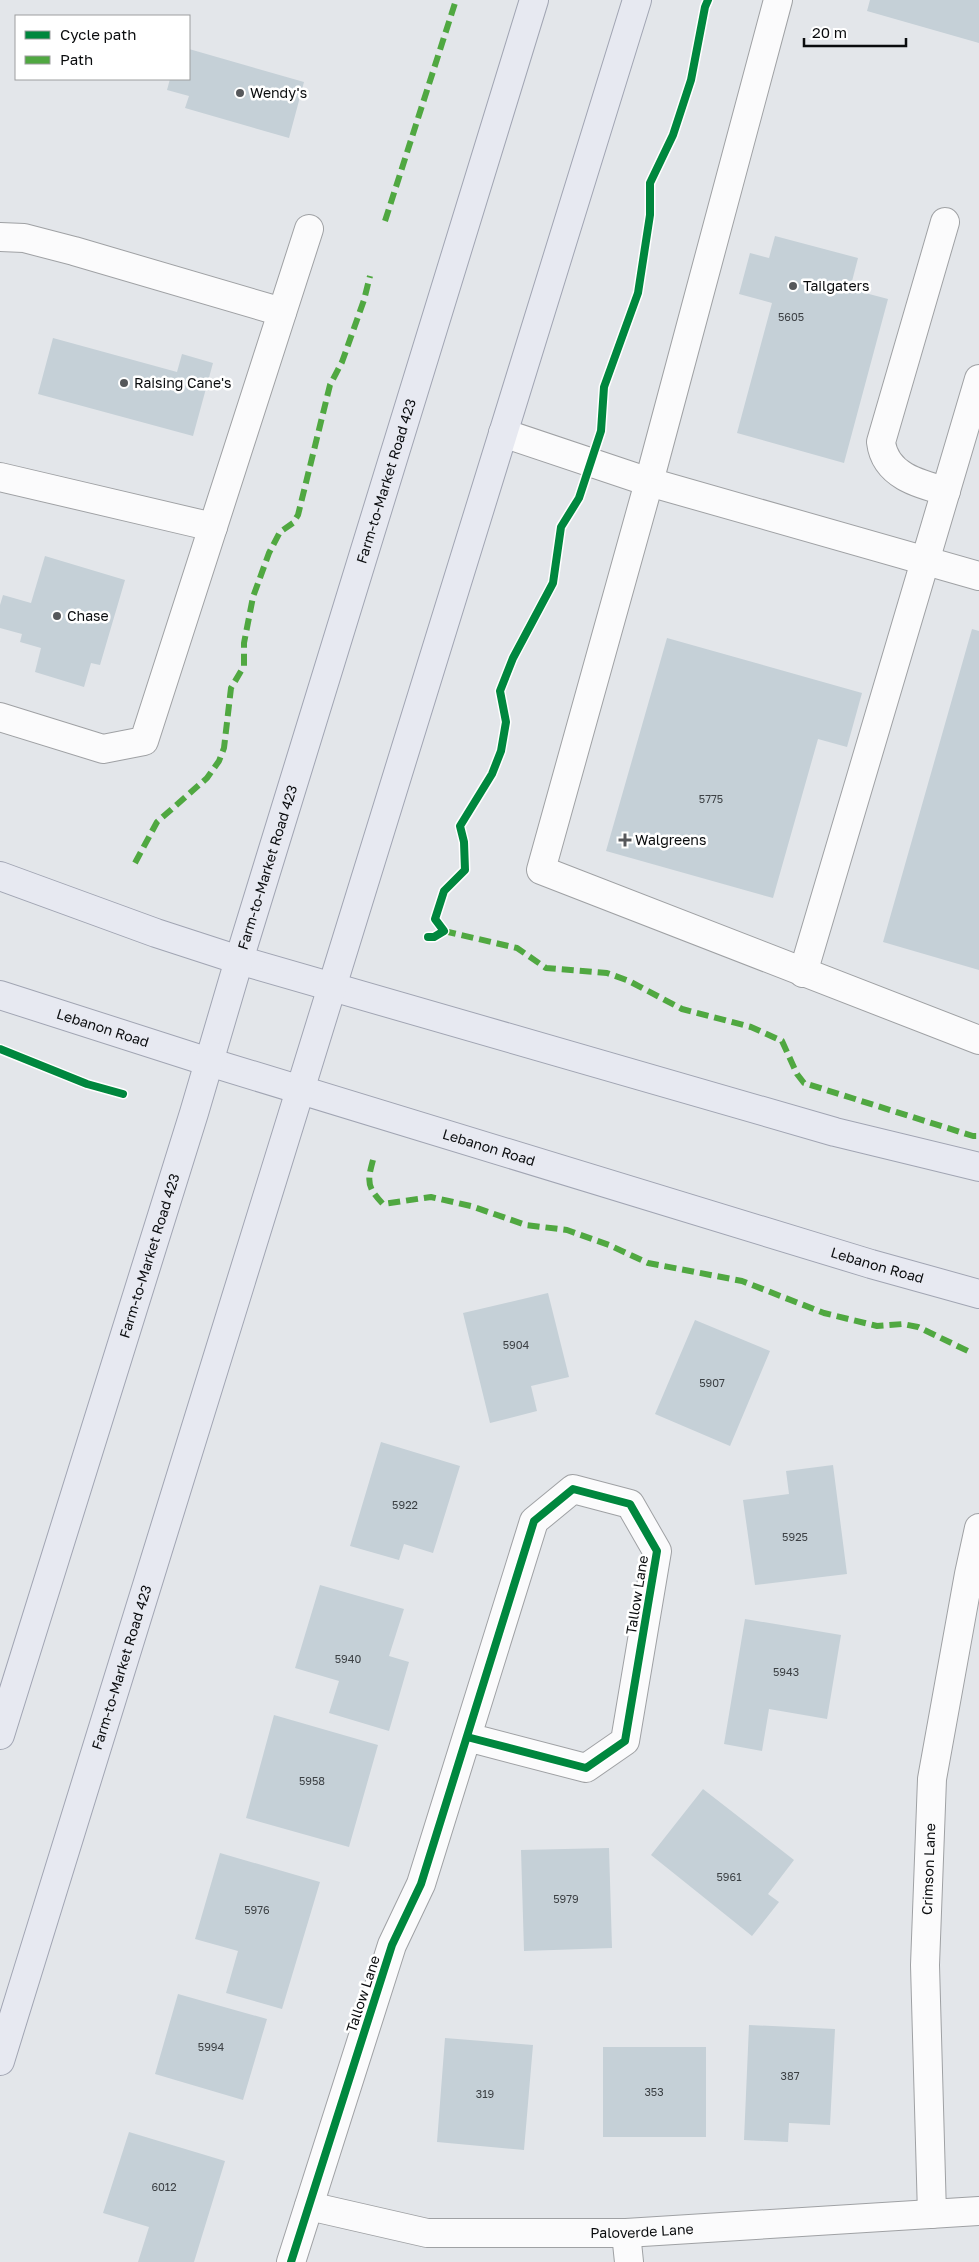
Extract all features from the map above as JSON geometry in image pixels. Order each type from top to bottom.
[{"type":"main road","name":"Farm-to-Market Road 423","points":[[0,1735],[209,1062],[534,0]]},
{"type":"main road","name":"Farm-to-Market Road 423","points":[[0,2061],[301,1090],[330,987],[637,0]]},
{"type":"main road","points":[[0,876],[156,933],[239,960],[835,1132],[979,1167]]},
{"type":"main road","name":"Lebanon Road","points":[[0,995],[209,1062],[862,1261],[979,1294]]},
{"type":"street","points":[[778,0],[649,482],[541,870],[979,1040]]},
{"type":"street","points":[[945,222],[881,442],[886,460],[899,473],[919,484],[946,491]]},
{"type":"street","points":[[0,717],[103,748],[144,741],[309,229]]},
{"type":"street","points":[[0,237],[24,238],[74,250],[282,312]]},
{"type":"street","points":[[803,973],[979,380]]},
{"type":"street","points":[[503,433],[649,482],[979,576]]},
{"type":"street","points":[[0,477],[213,527]]},
{"type":"street","name":"Tallow Lane","points":[[291,2262],[392,1945],[421,1884],[534,1521],[573,1489],[630,1504],[657,1552],[625,1741],[586,1768],[467,1737]]},
{"type":"street","name":"Crimson Lane","points":[[932,2214],[925,1965],[932,1779],[979,1528]]},
{"type":"street","name":"Paloverde Lane","points":[[308,2206],[426,2233],[626,2233],[979,2211]]},
{"type":"street","points":[[626,2233],[629,2262]]},
{"type":"building","points":[[870,0],[979,0],[979,43],[867,11]]},
{"type":"building","name":"Wendy's","points":[[190,49],[304,82],[289,138],[185,108],[189,96],[167,90],[170,80],[190,80]]},
{"type":"building","points":[[775,236],[858,258],[850,289],[888,299],[844,463],[737,433],[772,303],[739,294],[750,253],[769,258]]},
{"type":"building","name":"Raising Cane's","points":[[53,338],[177,372],[182,354],[213,363],[193,436],[38,394]]},
{"type":"building","name":"Chase","points":[[45,556],[125,580],[100,665],[91,663],[84,687],[35,672],[41,648],[20,642],[22,634],[0,628],[0,605],[3,595],[31,603]]},
{"type":"building","points":[[972,629],[979,631],[979,970],[883,942]]},
{"type":"building","name":"Walgreens","points":[[667,638],[862,693],[847,747],[818,739],[773,898],[606,851]]},
{"type":"building","points":[[548,1293],[569,1377],[531,1386],[537,1411],[490,1423],[463,1313]]},
{"type":"building","points":[[695,1320],[770,1351],[730,1446],[655,1414]]},
{"type":"building","points":[[381,1442],[460,1466],[433,1553],[404,1544],[399,1560],[350,1546]]},
{"type":"building","points":[[833,1465],[847,1574],[755,1585],[743,1500],[789,1494],[786,1471]]},
{"type":"building","points":[[320,1585],[404,1609],[389,1656],[409,1662],[389,1731],[329,1713],[339,1681],[295,1668]]},
{"type":"building","points":[[745,1619],[841,1635],[827,1719],[769,1709],[762,1751],[724,1744]]},
{"type":"building","points":[[274,1715],[378,1745],[349,1847],[246,1818]]},
{"type":"building","points":[[703,1789],[794,1860],[768,1894],[779,1902],[752,1936],[651,1855]]},
{"type":"building","points":[[609,1848],[612,1948],[524,1951],[521,1850]]},
{"type":"building","points":[[220,1853],[320,1882],[282,2009],[226,1993],[238,1951],[195,1939]]},
{"type":"building","points":[[178,1994],[267,2019],[243,2100],[155,2074]]},
{"type":"building","points":[[749,2025],[835,2029],[830,2125],[789,2123],[788,2142],[744,2140]]},
{"type":"building","points":[[445,2038],[533,2045],[524,2150],[437,2142]]},
{"type":"building","points":[[603,2047],[706,2047],[706,2137],[603,2137]]},
{"type":"building","points":[[129,2132],[225,2161],[194,2262],[138,2262],[149,2227],[103,2213]]},
{"type":"marked path","points":[[385,221],[456,0]]},
{"type":"marked path","points":[[135,863],[157,822],[207,778],[219,761],[224,748],[231,688],[244,666],[244,643],[253,597],[269,553],[280,532],[293,523],[298,515],[330,385],[342,362],[364,300],[370,276]]},
{"type":"marked path","points":[[444,931],[517,948],[546,968],[607,973],[629,981],[682,1009],[751,1027],[782,1041],[797,1074],[804,1083],[973,1136],[979,1136]]},
{"type":"marked path","points":[[373,1160],[369,1179],[370,1184],[374,1193],[383,1204],[431,1197],[471,1206],[526,1225],[567,1230],[609,1245],[648,1263],[742,1281],[824,1313],[877,1326],[903,1324],[918,1327],[970,1352]]},
{"type":"cycle path","points":[[428,937],[434,937],[444,931],[435,919],[444,891],[465,870],[464,842],[460,826],[492,774],[501,751],[506,722],[500,691],[513,658],[553,583],[561,527],[579,498],[601,431],[604,387],[638,293],[650,215],[650,183],[673,135],[691,80],[708,0]]},
{"type":"cycle path","points":[[0,1049],[87,1084],[123,1094]]},
{"type":"cycle path","points":[[291,2262],[392,1945],[421,1884],[534,1521],[573,1489],[630,1504],[657,1551],[625,1741],[586,1768],[467,1737]]},
{"type":"place","name":"Wendy's","points":[[240,93]]},
{"type":"place","name":"Tailgaters","points":[[793,286]]},
{"type":"place","name":"Raising Cane's","points":[[124,383]]},
{"type":"place","name":"Chase","points":[[57,616]]},
{"type":"place","name":"Walgreens","points":[[625,840]]}]
